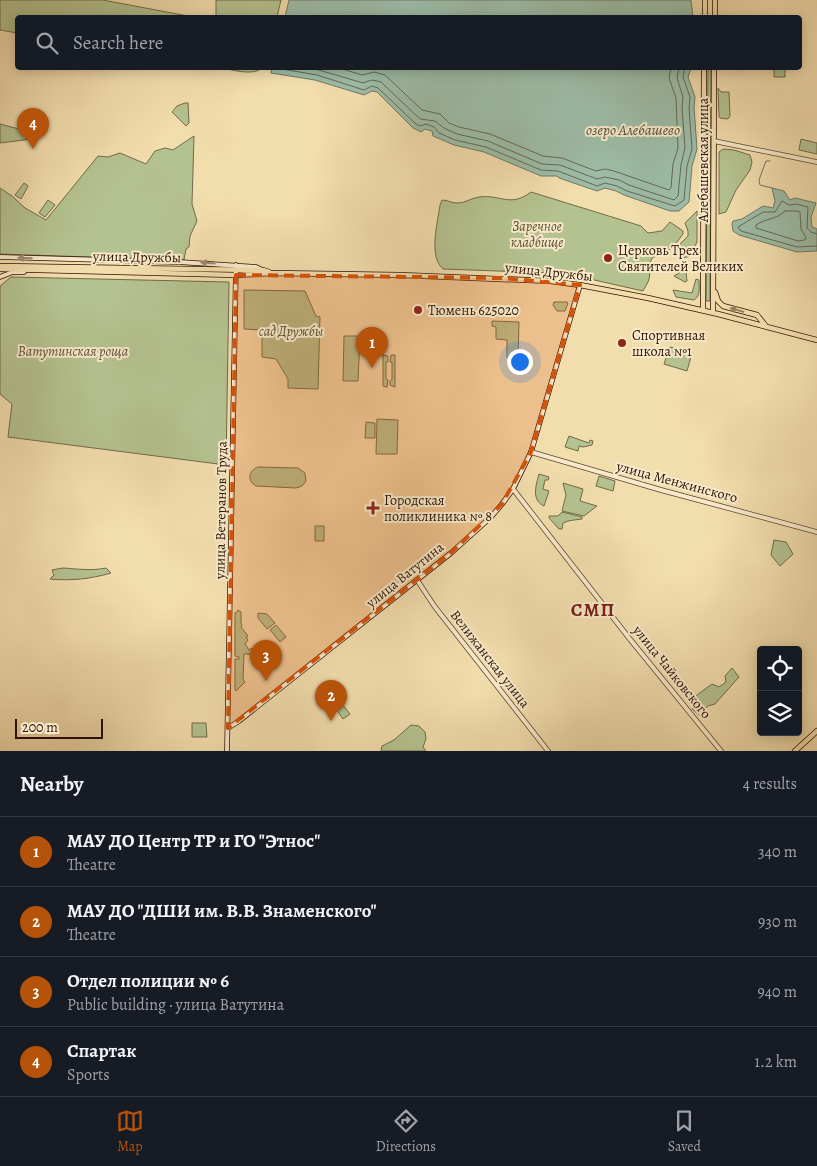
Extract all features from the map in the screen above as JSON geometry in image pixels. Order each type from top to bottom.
[{"type":"main road","points":[[705,0],[705,15]]},
{"type":"main road","points":[[715,0],[715,15]]},
{"type":"main road","points":[[705,10],[710,8],[715,10]]},
{"type":"main road","name":"Алебашевская улица","points":[[702,310],[704,70]]},
{"type":"main road","name":"Алебашевская улица","points":[[713,312],[714,70]]},
{"type":"main road","points":[[714,141],[817,162]]},
{"type":"main road","points":[[0,257],[50,258],[236,270]]},
{"type":"main road","name":"улица Дружбы","points":[[0,267],[236,270],[273,273],[550,281],[580,285],[713,312],[817,340]]},
{"type":"main road","name":"улица Дружбы","points":[[0,267],[39,270],[263,270],[273,273]]},
{"type":"main road","points":[[0,277],[13,272],[39,270]]},
{"type":"main road","name":"улица Ветеранов Труда","points":[[227,751],[236,270]]},
{"type":"main road","name":"улица Ватутина","points":[[228,728],[452,552],[491,517],[513,489],[531,452],[580,285]]},
{"type":"main road","points":[[714,290],[718,301],[723,306],[757,315],[766,326]]},
{"type":"main road","name":"улица Менжинского","points":[[531,452],[661,490],[817,532]]},
{"type":"main road","name":"улица Чайковского","points":[[513,489],[629,638],[721,751]]},
{"type":"main road","name":"Велижанская улица","points":[[417,580],[435,607],[548,751]]},
{"type":"main road","points":[[795,751],[817,731]]},
{"type":"highlighted area","points":[[236,275],[502,278],[580,285],[531,452],[502,504],[451,553],[228,728]]},
{"type":"green space","points":[[0,0],[103,0],[182,15],[15,15],[15,33],[0,30]]},
{"type":"green space","points":[[216,0],[281,0],[277,15],[216,15]]},
{"type":"green space","points":[[232,70],[258,70],[253,72]]},
{"type":"green space","points":[[708,70],[711,70],[710,301],[706,301]]},
{"type":"green space","points":[[774,70],[785,70],[785,77],[774,77]]},
{"type":"green space","points":[[718,88],[721,92],[729,92],[730,116],[728,119],[720,118],[719,116]]},
{"type":"green space","points":[[188,103],[189,123],[186,126],[172,112],[177,106]]},
{"type":"green space","points":[[0,124],[38,134],[39,138],[0,143]]},
{"type":"green space","points":[[194,136],[192,204],[197,221],[190,236],[189,247],[186,249],[184,260],[0,254],[0,188],[25,208],[46,220],[98,156],[108,157],[120,153],[146,164],[155,151],[165,148],[173,150]]},
{"type":"green space","points":[[801,139],[817,143],[817,154],[799,150]]},
{"type":"green space","points":[[723,149],[750,155],[752,162],[750,170],[736,190],[726,212],[719,214],[719,152]]},
{"type":"green space","points":[[24,183],[28,186],[21,199],[15,195]]},
{"type":"green space","name":"Заречное кладбище","points":[[531,192],[641,226],[648,233],[662,231],[670,222],[683,231],[683,234],[667,252],[653,257],[650,265],[649,279],[643,291],[581,277],[552,273],[443,269],[438,263],[435,238],[442,200],[460,203],[487,197],[511,200],[524,197]]},
{"type":"green space","points":[[48,200],[55,205],[45,217],[39,213]]},
{"type":"green space","points":[[697,211],[697,242],[690,256],[677,257],[674,254],[675,249],[688,236],[685,223]]},
{"type":"green space","points":[[684,270],[687,281],[685,282],[674,276]]},
{"type":"green space","name":"Ватутинская роща","points":[[11,277],[229,282],[226,465],[8,437],[12,404],[0,394],[0,286]]},
{"type":"green space","points":[[696,279],[699,280],[699,294],[694,300],[676,297],[673,290],[692,293]]},
{"type":"green space","name":"сад Дружбы","points":[[244,290],[305,291],[316,316],[320,317],[318,389],[288,388],[288,379],[276,359],[262,357],[262,330],[244,329]]},
{"type":"green space","points":[[554,302],[567,302],[565,311],[557,311],[553,305]]},
{"type":"green space","points":[[492,321],[519,322],[518,358],[507,358],[507,340],[496,339],[496,327],[492,326]]},
{"type":"green space","points":[[344,336],[360,336],[358,381],[343,381]]},
{"type":"green space","points":[[670,347],[692,353],[687,371],[664,364]]},
{"type":"green space","points":[[383,355],[388,356],[388,362],[386,362],[387,387],[383,386]]},
{"type":"green space","points":[[391,355],[395,355],[395,387],[390,385],[392,379]]},
{"type":"green space","points":[[377,419],[398,420],[397,454],[376,454]]},
{"type":"green space","points":[[366,422],[375,423],[375,438],[365,438]]},
{"type":"green space","points":[[569,436],[589,443],[590,440],[593,441],[592,445],[579,446],[578,451],[565,447]]},
{"type":"green space","points":[[258,467],[298,468],[305,473],[306,481],[302,486],[296,488],[256,486],[251,481],[250,476],[252,471]]},
{"type":"green space","points":[[539,474],[549,477],[548,480],[545,480],[543,489],[549,491],[544,506],[537,500],[536,496]]},
{"type":"green space","points":[[599,476],[615,481],[613,491],[596,486]]},
{"type":"green space","points":[[563,483],[583,489],[580,501],[597,506],[584,516],[562,511],[566,495]]},
{"type":"green space","points":[[562,512],[582,517],[582,519],[565,522],[562,529],[559,529],[549,516],[558,516]]},
{"type":"green space","points":[[315,526],[324,526],[324,541],[315,541]]},
{"type":"green space","points":[[774,540],[786,542],[793,554],[780,566],[771,555]]},
{"type":"green space","points":[[63,568],[90,570],[106,568],[111,573],[80,579],[50,579],[54,575],[52,570]]},
{"type":"green space","points":[[238,610],[241,612],[241,627],[248,636],[246,637],[248,640],[245,644],[249,650],[252,648],[260,656],[255,660],[250,654],[244,654],[243,679],[245,682],[236,691],[235,659],[239,659],[239,657],[235,656],[235,613]]},
{"type":"green space","points":[[258,613],[267,614],[275,623],[267,629],[258,618]]},
{"type":"green space","points":[[276,625],[286,637],[280,642],[270,630]]},
{"type":"green space","points":[[732,668],[739,677],[715,704],[708,706],[699,715],[692,709],[697,703],[693,698],[712,684],[719,687],[726,682],[725,676]]},
{"type":"green space","points":[[337,690],[341,696],[331,704],[327,697]]},
{"type":"green space","points":[[342,704],[350,714],[343,719],[336,709]]},
{"type":"green space","points":[[192,723],[206,723],[207,737],[192,737]]},
{"type":"green space","points":[[411,725],[419,726],[425,732],[426,739],[423,747],[426,751],[381,751],[382,746],[394,740]]},
{"type":"water","points":[[289,0],[691,0],[693,15],[285,15]]},
{"type":"water","name":"озеро Алебашево","points":[[272,70],[690,70],[688,77],[695,97],[697,149],[692,166],[689,202],[679,211],[670,211],[605,188],[597,191],[557,176],[541,176],[484,152],[454,145],[433,136],[432,131],[425,129],[421,132],[413,128],[377,92],[372,91],[364,95],[315,80],[271,73]]},
{"type":"water","points":[[772,188],[784,191],[790,200],[795,198],[816,203],[811,217],[812,227],[817,229],[817,251],[797,252],[739,235],[733,231],[733,221],[742,219],[763,206],[773,208],[775,201]]},
{"type":"waterway","points":[[770,161],[766,161],[759,180],[760,185],[772,188]]},
{"type":"place","name":"Спартак","points":[[33,149]]},
{"type":"place","name":"Церковь Трех Святителей Великих","points":[[608,258]]},
{"type":"place","name":"Тюмень 625020","points":[[418,310]]},
{"type":"place","name":"Спортивная школа №1","points":[[622,343]]},
{"type":"place","name":"МАУ ДО Центр ТР и ГО \"Этнос\"","points":[[372,368]]},
{"type":"place","name":"Городская поликлиника № 8","points":[[373,508]]},
{"type":"place","name":"Отдел полиции № 6","points":[[266,681]]},
{"type":"place","name":"МАУ ДО \"ДШИ им. В.В. Знаменского\"","points":[[331,721]]},
{"type":"district","name":"СМП","points":[[593,610]]}]
